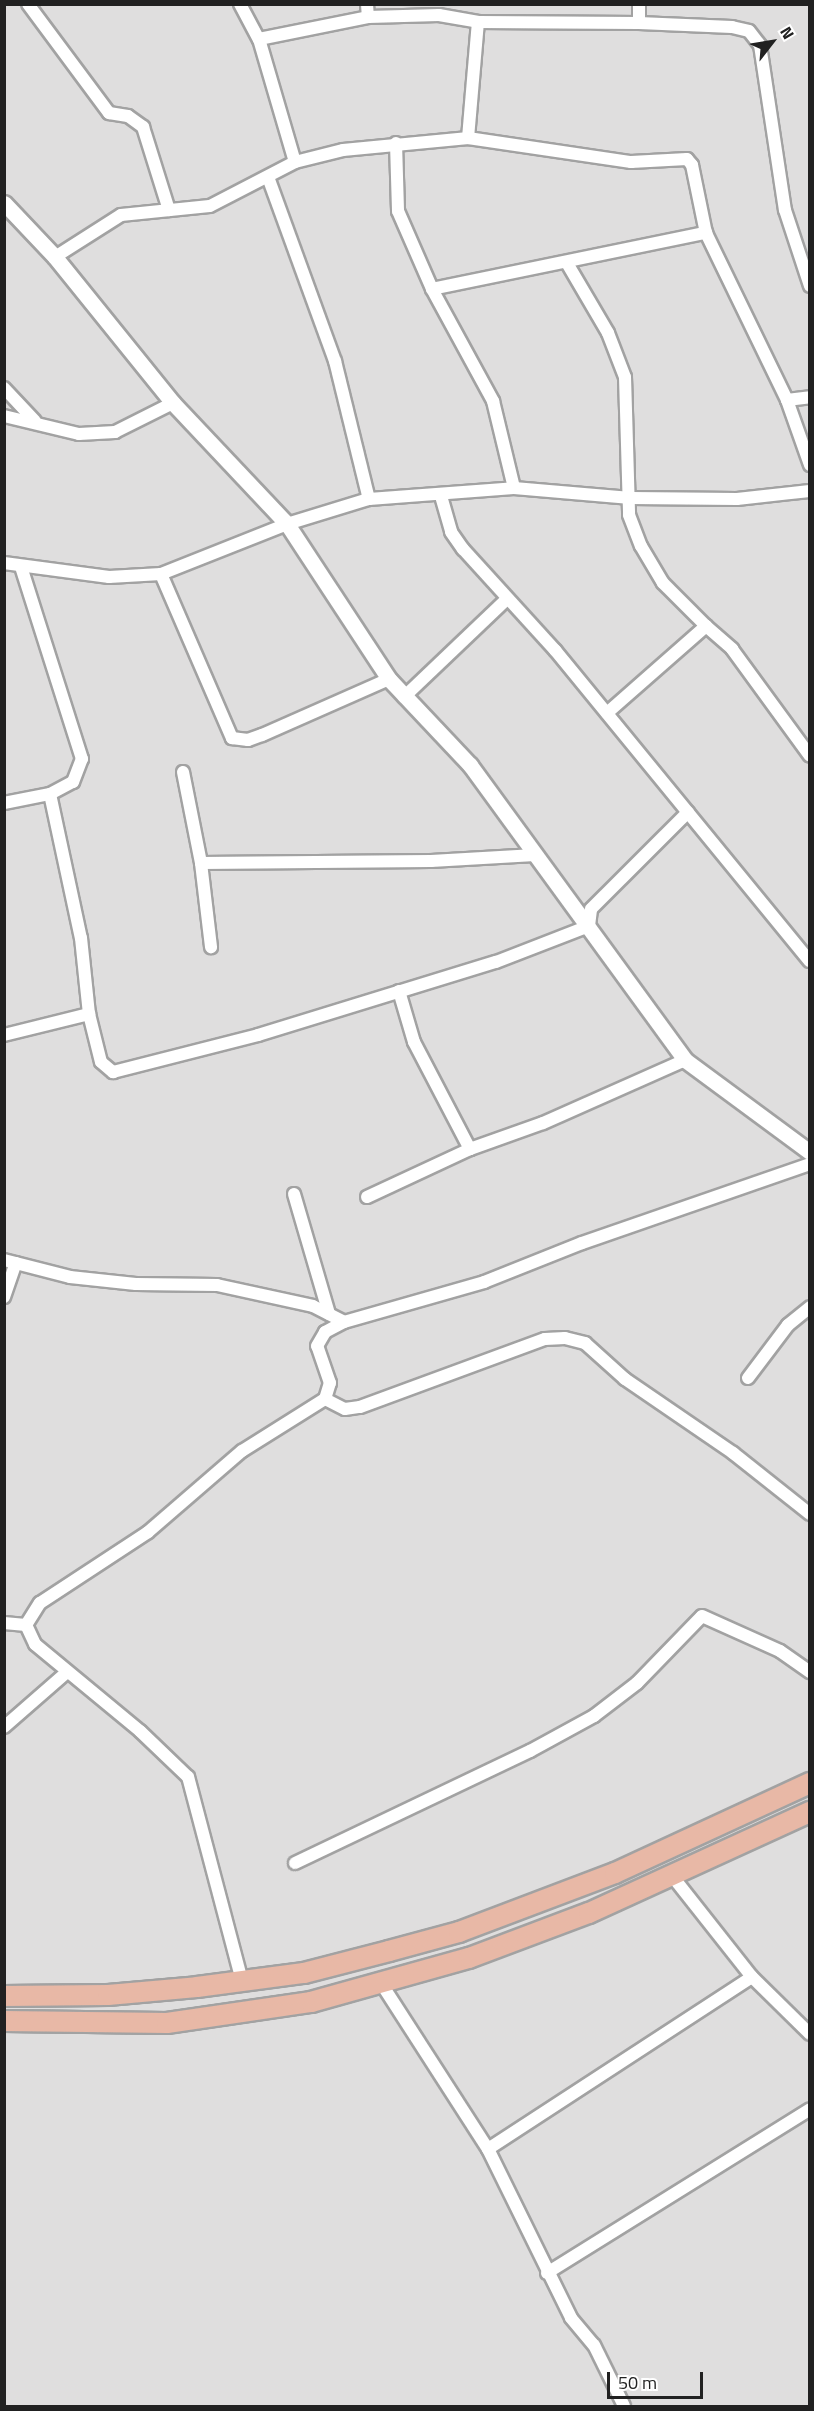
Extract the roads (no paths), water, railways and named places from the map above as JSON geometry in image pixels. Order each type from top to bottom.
[{"type":"highway","points":[[4,1996],[108,1995],[304,1973],[459,1932],[615,1873],[810,1783]]},
{"type":"highway","points":[[4,2021],[167,2023],[311,2002],[468,1958],[590,1914],[810,1812]]},
{"type":"street","points":[[28,4],[109,113],[128,116],[143,127],[169,210]]},
{"type":"street","points":[[240,4],[259,39],[295,162]]},
{"type":"street","points":[[639,4],[639,23]]},
{"type":"street","points":[[259,39],[368,11],[439,15],[478,22],[639,23],[732,27],[749,31],[760,45],[784,210],[809,286]]},
{"type":"street","points":[[468,138],[478,22]]},
{"type":"street","points":[[55,257],[121,215],[210,206],[295,162],[343,150],[396,143],[468,138],[631,162],[687,159],[692,165],[706,233],[787,400],[810,465]]},
{"type":"street","points":[[396,143],[398,211],[432,289],[493,401],[514,488]]},
{"type":"street","points":[[268,177],[335,361],[369,499]]},
{"type":"street","points":[[4,202],[55,257],[173,403],[287,525],[389,679],[470,765],[686,1060],[810,1152]]},
{"type":"street","points":[[432,289],[706,233]]},
{"type":"street","points":[[567,263],[608,333],[624,377],[631,498],[629,515],[641,546],[663,583],[732,649],[810,756]]},
{"type":"street","points":[[4,388],[35,421]]},
{"type":"street","points":[[787,400],[810,397]]},
{"type":"street","points":[[4,416],[35,421],[79,434],[115,432],[173,403]]},
{"type":"street","points":[[4,563],[109,577],[161,574],[287,525],[369,499],[441,496],[514,488],[631,498],[737,499],[810,491]]},
{"type":"street","points":[[441,496],[451,532],[507,599],[555,650],[810,961]]},
{"type":"street","points":[[4,803],[50,794],[73,782],[82,759],[21,567]]},
{"type":"street","points":[[161,574],[232,738],[248,740],[389,679]]},
{"type":"street","points":[[404,697],[507,599]]},
{"type":"street","points":[[607,713],[706,626]]},
{"type":"street","points":[[183,772],[201,863],[211,947]]},
{"type":"street","points":[[50,794],[81,938],[89,1014],[101,1062],[113,1072],[258,1035],[496,962],[589,927]]},
{"type":"street","points":[[589,927],[591,909],[688,812]]},
{"type":"street","points":[[201,863],[431,861],[535,855]]},
{"type":"street","points":[[399,992],[414,1042],[470,1149]]},
{"type":"street","points":[[4,1035],[89,1014]]},
{"type":"street","points":[[367,1197],[470,1149],[543,1124],[686,1060]]},
{"type":"street","points":[[26,1625],[40,1603],[60,1587],[86,1574],[148,1532],[242,1451],[325,1399],[330,1383],[317,1346],[325,1332],[344,1322],[484,1282],[582,1243],[810,1164]]},
{"type":"street","points":[[294,1194],[329,1314]]},
{"type":"street","points":[[4,1297],[10,1262],[70,1278],[136,1284],[217,1285],[313,1306],[344,1322]]},
{"type":"street","points":[[748,1378],[788,1325],[810,1307]]},
{"type":"street","points":[[325,1399],[345,1409],[360,1407],[545,1339],[565,1338],[585,1343],[625,1379],[733,1453],[810,1514]]},
{"type":"street","points":[[295,1863],[530,1751],[594,1716],[636,1683],[702,1616],[780,1651],[810,1672]]},
{"type":"street","points":[[4,1623],[26,1625]]},
{"type":"street","points":[[26,1625],[35,1644],[140,1731],[188,1777],[242,1981]]},
{"type":"street","points":[[4,1727],[67,1672]]},
{"type":"street","points":[[673,1877],[752,1977],[810,2034]]},
{"type":"street","points":[[488,2149],[752,1977]]},
{"type":"street","points":[[381,1983],[488,2149],[547,2273],[571,2318],[594,2345],[624,2406]]},
{"type":"street","points":[[547,2273],[810,2109]]}]
